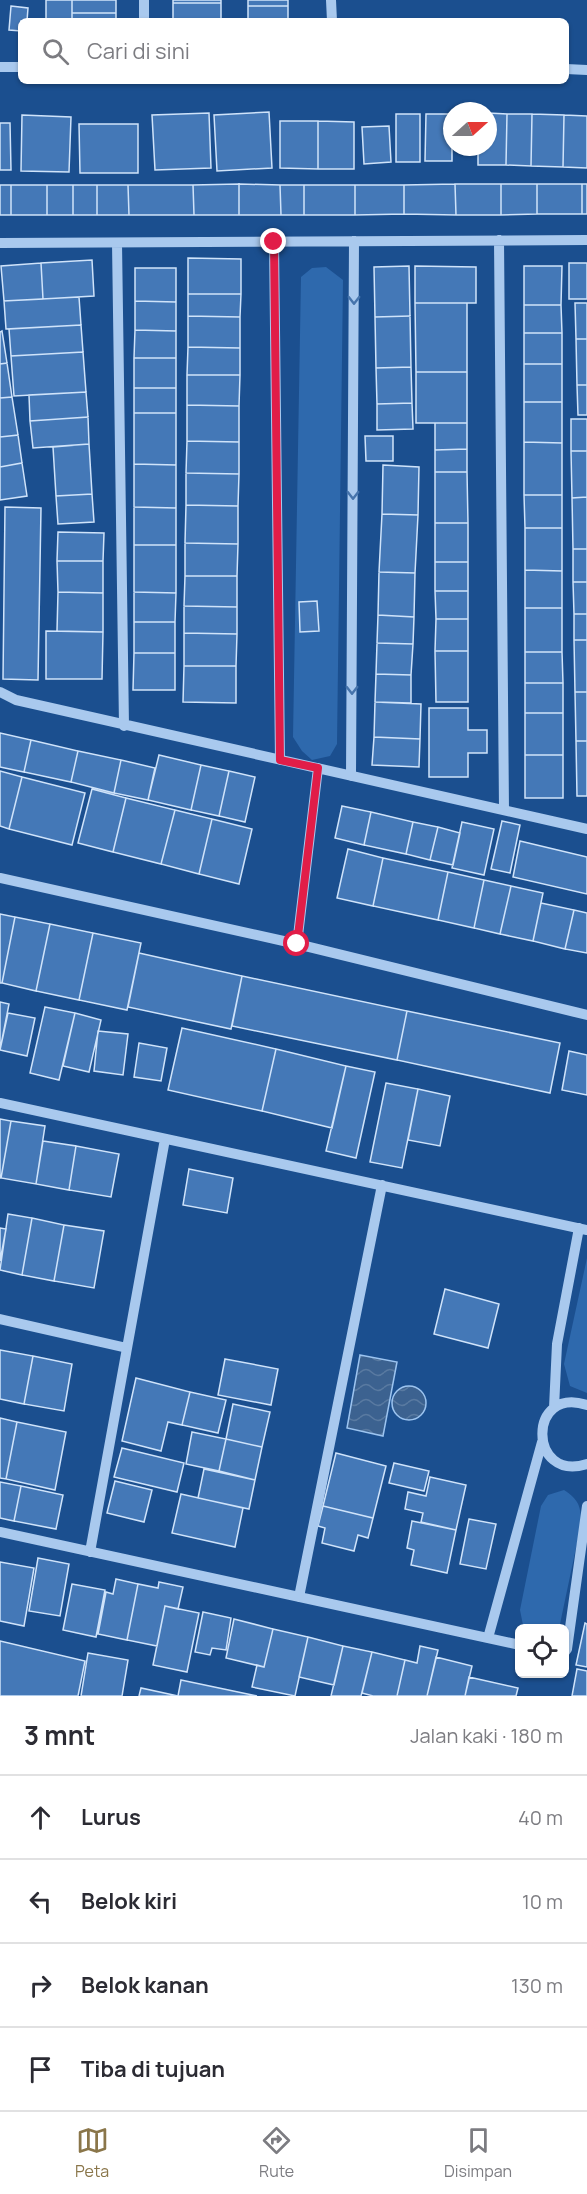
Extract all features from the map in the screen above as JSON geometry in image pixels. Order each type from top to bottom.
[{"type":"street","points":[[144,0],[144,18]]},
{"type":"street","points":[[331,0],[332,18]]},
{"type":"street","points":[[0,67],[18,67]]},
{"type":"street","points":[[569,69],[587,70]]},
{"type":"street","points":[[499,240],[504,810]]},
{"type":"street","points":[[0,243],[587,240]]},
{"type":"street","points":[[351,776],[354,241]]},
{"type":"street","points":[[274,242],[280,760]]},
{"type":"street","points":[[117,243],[124,726]]},
{"type":"street","points":[[0,692],[16,700],[124,726],[587,829]]},
{"type":"street","points":[[297,944],[318,768]]},
{"type":"street","points":[[0,878],[297,944],[587,1015]]},
{"type":"street","points":[[0,1103],[583,1229],[557,1344],[554,1408],[543,1424],[542,1442],[488,1638]]},
{"type":"street","points":[[90,1552],[165,1139]]},
{"type":"street","points":[[299,1597],[382,1185]]},
{"type":"street","points":[[0,1319],[127,1348]]},
{"type":"street","points":[[554,1408],[570,1402],[587,1405]]},
{"type":"street","points":[[542,1442],[551,1458],[559,1463],[576,1466],[587,1464]]},
{"type":"street","points":[[569,1635],[587,1506]]},
{"type":"street","points":[[0,1532],[515,1644]]},
{"type":"shaded area","points":[[326,267],[343,280],[337,744],[330,756],[312,760],[302,751],[293,737],[301,277],[312,268]]},
{"type":"shaded area","points":[[587,1258],[587,1393],[570,1386],[564,1364]]},
{"type":"shaded area","points":[[564,1490],[573,1497],[578,1504],[581,1524],[560,1624],[523,1624],[520,1610],[541,1506],[548,1495]]},
{"type":"water","points":[[360,1355],[397,1362],[383,1436],[347,1428]]},
{"type":"water","points":[[409,1386],[421,1391],[426,1403],[421,1415],[409,1420],[397,1415],[392,1403],[397,1391]]},
{"type":"building","points":[[46,0],[72,0],[72,18],[46,18]]},
{"type":"building","points":[[72,0],[116,0],[116,13],[72,13]]},
{"type":"building","points":[[173,0],[221,0],[221,3],[173,3]]},
{"type":"building","points":[[248,0],[288,0],[288,6],[248,6]]},
{"type":"building","points":[[173,3],[221,3],[221,18],[173,18]]},
{"type":"building","points":[[11,6],[28,8],[27,18],[18,18],[18,31],[9,30]]},
{"type":"building","points":[[248,6],[288,6],[288,18],[248,18]]},
{"type":"building","points":[[72,13],[116,13],[116,18],[72,18]]},
{"type":"building","points":[[269,112],[272,168],[217,171],[214,115]]},
{"type":"building","points":[[209,113],[211,168],[155,170],[152,115]]},
{"type":"building","points":[[497,113],[507,114],[506,165],[478,165],[478,156],[497,156]]},
{"type":"building","points":[[396,114],[420,114],[420,162],[396,162]]},
{"type":"building","points":[[426,114],[443,114],[443,156],[452,156],[452,161],[425,161]]},
{"type":"building","points":[[507,114],[532,114],[531,166],[506,165]]},
{"type":"building","points":[[532,114],[564,115],[563,167],[531,166]]},
{"type":"building","points":[[22,115],[71,117],[69,172],[21,171]]},
{"type":"building","points":[[564,115],[587,116],[587,168],[563,167]]},
{"type":"building","points":[[280,121],[318,121],[318,169],[280,168]]},
{"type":"building","points":[[318,121],[354,122],[354,169],[318,169]]},
{"type":"building","points":[[0,123],[10,123],[11,170],[0,170]]},
{"type":"building","points":[[79,124],[138,124],[138,173],[80,173]]},
{"type":"building","points":[[389,126],[391,162],[364,164],[362,127]]},
{"type":"building","points":[[239,184],[239,215],[194,215],[193,185]]},
{"type":"building","points":[[239,184],[280,185],[281,215],[239,215]]},
{"type":"building","points":[[455,184],[456,215],[404,214],[404,185]]},
{"type":"building","points":[[455,184],[501,184],[501,215],[456,215]]},
{"type":"building","points":[[501,184],[537,184],[537,214],[501,215]]},
{"type":"building","points":[[537,184],[582,184],[582,214],[537,214]]},
{"type":"building","points":[[582,184],[587,184],[587,214],[582,214]]},
{"type":"building","points":[[0,185],[11,185],[11,215],[0,215]]},
{"type":"building","points":[[11,185],[47,185],[47,215],[11,215]]},
{"type":"building","points":[[47,185],[73,185],[73,215],[47,215]]},
{"type":"building","points":[[73,185],[97,185],[97,215],[73,215]]},
{"type":"building","points":[[97,185],[128,185],[129,215],[97,215]]},
{"type":"building","points":[[128,185],[193,185],[194,215],[129,215]]},
{"type":"building","points":[[280,185],[304,185],[304,215],[281,215]]},
{"type":"building","points":[[304,185],[355,185],[355,215],[304,215]]},
{"type":"building","points":[[355,185],[404,185],[404,214],[355,215]]},
{"type":"building","points":[[188,258],[241,259],[241,294],[188,294]]},
{"type":"building","points":[[92,260],[94,296],[43,299],[41,263]]},
{"type":"building","points":[[41,263],[43,299],[4,301],[1,266]]},
{"type":"building","points":[[569,263],[587,263],[587,299],[569,299]]},
{"type":"building","points":[[409,266],[410,316],[375,317],[374,267]]},
{"type":"building","points":[[415,266],[476,267],[476,303],[415,303]]},
{"type":"building","points":[[524,266],[562,266],[561,305],[524,305]]},
{"type":"building","points":[[135,268],[176,268],[176,302],[135,301]]},
{"type":"building","points":[[188,294],[241,294],[240,317],[188,316]]},
{"type":"building","points":[[79,297],[81,325],[6,329],[4,301]]},
{"type":"building","points":[[135,301],[176,302],[176,331],[135,330]]},
{"type":"building","points":[[415,303],[467,303],[467,372],[416,372]]},
{"type":"building","points":[[575,303],[587,303],[587,339],[576,339]]},
{"type":"building","points":[[524,305],[561,305],[562,333],[524,333]]},
{"type":"building","points":[[188,316],[240,317],[240,348],[188,347]]},
{"type":"building","points":[[410,316],[411,367],[376,368],[375,317]]},
{"type":"building","points":[[81,325],[83,352],[11,356],[9,329]]},
{"type":"building","points":[[135,330],[176,331],[176,358],[134,358]]},
{"type":"building","points":[[2,331],[7,363],[0,364],[0,332]]},
{"type":"building","points":[[524,333],[562,333],[562,364],[524,364]]},
{"type":"building","points":[[576,339],[587,339],[587,385],[577,385]]},
{"type":"building","points":[[188,347],[240,348],[240,375],[187,375]]},
{"type":"building","points":[[83,352],[86,392],[14,396],[11,356]]},
{"type":"building","points":[[134,358],[176,358],[176,388],[134,388]]},
{"type":"building","points":[[7,363],[12,397],[0,398],[0,364]]},
{"type":"building","points":[[524,364],[562,364],[562,402],[524,402]]},
{"type":"building","points":[[411,367],[412,403],[377,404],[376,368]]},
{"type":"building","points":[[416,372],[467,372],[467,423],[416,423]]},
{"type":"building","points":[[187,375],[240,375],[239,406],[187,405]]},
{"type":"building","points":[[577,385],[587,385],[587,415],[578,415]]},
{"type":"building","points":[[134,388],[176,388],[176,413],[134,413]]},
{"type":"building","points":[[86,392],[88,417],[30,421],[29,395]]},
{"type":"building","points":[[12,397],[18,435],[0,437],[0,398]]},
{"type":"building","points":[[524,402],[562,402],[562,443],[524,442]]},
{"type":"building","points":[[412,403],[413,429],[377,430],[377,404]]},
{"type":"building","points":[[187,405],[239,406],[239,442],[187,441]]},
{"type":"building","points":[[134,413],[176,413],[176,465],[134,464]]},
{"type":"building","points":[[88,417],[89,444],[33,448],[30,421]]},
{"type":"building","points":[[571,419],[587,419],[587,451],[571,451]]},
{"type":"building","points":[[435,423],[467,423],[467,449],[435,450]]},
{"type":"building","points":[[18,435],[22,463],[0,467],[0,437]]},
{"type":"building","points":[[365,436],[393,436],[393,461],[366,461]]},
{"type":"building","points":[[187,441],[239,442],[239,474],[186,473]]},
{"type":"building","points":[[524,442],[562,443],[562,495],[524,495]]},
{"type":"building","points":[[89,444],[92,494],[56,496],[53,447]]},
{"type":"building","points":[[467,449],[467,472],[435,472],[435,450]]},
{"type":"building","points":[[571,451],[587,451],[587,497],[572,498]]},
{"type":"building","points":[[22,463],[27,496],[0,500],[0,467]]},
{"type":"building","points":[[134,464],[176,465],[176,508],[134,507]]},
{"type":"building","points":[[383,465],[419,467],[418,515],[382,514]]},
{"type":"building","points":[[435,472],[467,472],[468,523],[435,523]]},
{"type":"building","points":[[186,473],[239,474],[238,506],[186,505]]},
{"type":"building","points":[[92,494],[94,522],[58,524],[56,496]]},
{"type":"building","points":[[524,495],[562,495],[562,528],[525,528]]},
{"type":"building","points":[[587,497],[587,549],[573,549],[572,498]]},
{"type":"building","points":[[186,505],[238,506],[238,544],[185,543]]},
{"type":"building","points":[[5,507],[41,508],[38,680],[3,679]]},
{"type":"building","points":[[134,507],[176,508],[176,545],[134,545]]},
{"type":"building","points":[[382,514],[418,515],[415,573],[379,572]]},
{"type":"building","points":[[435,523],[468,523],[468,562],[435,562]]},
{"type":"building","points":[[525,528],[562,528],[562,571],[525,570]]},
{"type":"building","points":[[58,532],[104,533],[103,561],[57,561]]},
{"type":"building","points":[[185,543],[238,544],[237,576],[185,576]]},
{"type":"building","points":[[134,545],[176,545],[176,593],[134,592]]},
{"type":"building","points":[[573,549],[587,549],[587,582],[573,582]]},
{"type":"building","points":[[57,561],[103,561],[103,593],[58,592]]},
{"type":"building","points":[[435,562],[468,562],[468,591],[435,591]]},
{"type":"building","points":[[525,570],[562,571],[562,608],[525,608]]},
{"type":"building","points":[[379,572],[415,573],[414,617],[378,615]]},
{"type":"building","points":[[185,576],[237,576],[237,607],[184,606]]},
{"type":"building","points":[[573,582],[587,582],[587,614],[574,614]]},
{"type":"building","points":[[435,591],[468,591],[468,619],[436,619]]},
{"type":"building","points":[[58,592],[103,593],[103,632],[57,631]]},
{"type":"building","points":[[134,592],[176,593],[175,622],[134,622]]},
{"type":"building","points":[[317,601],[319,631],[300,632],[299,602]]},
{"type":"building","points":[[184,606],[237,607],[237,634],[184,633]]},
{"type":"building","points":[[525,608],[562,608],[562,652],[525,652]]},
{"type":"building","points":[[574,614],[587,614],[587,640],[574,640]]},
{"type":"building","points":[[378,615],[414,617],[413,644],[377,643]]},
{"type":"building","points":[[436,619],[468,619],[468,651],[435,651]]},
{"type":"building","points":[[134,622],[175,622],[175,653],[134,653]]},
{"type":"building","points":[[46,631],[103,632],[102,679],[46,679]]},
{"type":"building","points":[[184,633],[237,634],[236,666],[184,666]]},
{"type":"building","points":[[574,640],[587,640],[587,692],[575,692]]},
{"type":"building","points":[[377,643],[413,644],[411,675],[376,674]]},
{"type":"building","points":[[435,651],[468,651],[468,702],[436,702]]},
{"type":"building","points":[[525,652],[562,652],[563,683],[525,683]]},
{"type":"building","points":[[134,653],[175,653],[175,690],[133,690]]},
{"type":"building","points":[[184,666],[236,666],[236,703],[183,702]]},
{"type":"building","points":[[376,674],[411,675],[411,703],[375,702]]},
{"type":"building","points":[[525,683],[563,683],[563,713],[525,713]]},
{"type":"building","points":[[575,692],[587,692],[587,741],[576,741]]},
{"type":"building","points":[[375,702],[421,704],[420,739],[374,737]]},
{"type":"building","points":[[429,708],[468,708],[468,730],[487,730],[487,753],[468,753],[468,777],[429,777]]},
{"type":"building","points":[[525,713],[563,713],[563,755],[525,755]]},
{"type":"building","points":[[0,733],[31,740],[24,772],[0,767]]},
{"type":"building","points":[[374,737],[420,739],[419,767],[372,765]]},
{"type":"building","points":[[31,740],[78,751],[71,782],[24,772]]},
{"type":"building","points":[[576,741],[587,741],[587,796],[577,796]]},
{"type":"building","points":[[78,751],[121,760],[114,793],[71,782]]},
{"type":"building","points":[[159,755],[201,765],[191,810],[148,800]]},
{"type":"building","points":[[525,755],[563,755],[563,798],[525,798]]},
{"type":"building","points":[[121,760],[155,768],[148,800],[114,793]]},
{"type":"building","points":[[201,765],[229,771],[219,816],[191,810]]},
{"type":"building","points":[[0,771],[22,777],[9,829],[0,826]]},
{"type":"building","points":[[229,771],[255,777],[245,822],[219,816]]},
{"type":"building","points":[[22,777],[85,793],[72,845],[9,829]]},
{"type":"building","points":[[92,789],[126,798],[113,852],[78,843]]},
{"type":"building","points":[[126,798],[175,810],[161,864],[113,852]]},
{"type":"building","points":[[342,806],[371,812],[364,845],[335,838]]},
{"type":"building","points":[[175,810],[212,819],[199,874],[161,864]]},
{"type":"building","points":[[371,812],[413,822],[406,854],[364,845]]},
{"type":"building","points":[[212,819],[252,829],[239,884],[199,874]]},
{"type":"building","points":[[502,821],[520,825],[510,873],[491,869]]},
{"type":"building","points":[[413,822],[438,827],[430,860],[406,854]]},
{"type":"building","points":[[462,822],[494,829],[484,875],[452,868]]},
{"type":"building","points":[[438,827],[460,833],[453,865],[430,860]]},
{"type":"building","points":[[520,841],[587,857],[587,894],[513,877]]},
{"type":"building","points":[[348,849],[383,858],[373,906],[337,898]]},
{"type":"building","points":[[383,858],[448,872],[438,920],[373,906]]},
{"type":"building","points":[[448,872],[484,880],[474,928],[438,920]]},
{"type":"building","points":[[484,880],[511,886],[500,934],[474,928]]},
{"type":"building","points":[[511,886],[543,893],[533,941],[500,934]]},
{"type":"building","points":[[541,903],[574,910],[565,949],[533,941]]},
{"type":"building","points":[[574,910],[587,913],[587,953],[565,949]]},
{"type":"building","points":[[0,914],[15,917],[2,983],[0,983]]},
{"type":"building","points":[[15,917],[50,924],[36,991],[2,983]]},
{"type":"building","points":[[50,924],[93,933],[79,1000],[36,991]]},
{"type":"building","points":[[93,933],[141,943],[127,1010],[79,1000]]},
{"type":"building","points":[[139,953],[242,976],[231,1029],[128,1007]]},
{"type":"building","points":[[242,976],[407,1011],[397,1060],[232,1026]]},
{"type":"building","points":[[0,1002],[9,1004],[0,1050]]},
{"type":"building","points":[[45,1007],[75,1013],[59,1080],[30,1073]]},
{"type":"building","points":[[407,1011],[560,1043],[550,1093],[397,1060]]},
{"type":"building","points":[[8,1013],[35,1018],[27,1056],[0,1050]]},
{"type":"building","points":[[75,1013],[101,1020],[89,1072],[63,1066]]},
{"type":"building","points":[[182,1028],[276,1049],[262,1111],[168,1090]]},
{"type":"building","points":[[98,1031],[128,1034],[123,1075],[94,1071]]},
{"type":"building","points":[[139,1043],[167,1048],[161,1081],[134,1077]]},
{"type":"building","points":[[276,1049],[346,1066],[332,1128],[262,1111]]},
{"type":"building","points":[[569,1051],[587,1055],[587,1095],[562,1090]]},
{"type":"building","points":[[346,1066],[375,1072],[356,1158],[326,1151]]},
{"type":"building","points":[[386,1083],[418,1089],[402,1168],[370,1162]]},
{"type":"building","points":[[418,1089],[450,1096],[440,1146],[408,1140]]},
{"type":"building","points":[[0,1119],[11,1121],[1,1178],[0,1178]]},
{"type":"building","points":[[11,1121],[45,1126],[36,1184],[1,1178]]},
{"type":"building","points":[[43,1141],[76,1146],[69,1190],[36,1184]]},
{"type":"building","points":[[76,1146],[119,1154],[111,1197],[69,1190]]},
{"type":"building","points":[[189,1169],[233,1178],[227,1213],[183,1205]]},
{"type":"building","points":[[8,1214],[32,1218],[22,1275],[0,1270]]},
{"type":"building","points":[[32,1218],[64,1225],[54,1281],[22,1275]]},
{"type":"building","points":[[64,1225],[104,1231],[94,1288],[54,1281]]},
{"type":"building","points":[[0,1228],[6,1229],[0,1261]]},
{"type":"building","points":[[445,1289],[499,1304],[488,1348],[434,1334]]},
{"type":"building","points":[[0,1350],[33,1356],[24,1404],[0,1399]]},
{"type":"building","points":[[33,1356],[72,1364],[64,1411],[24,1404]]},
{"type":"building","points":[[225,1359],[278,1369],[271,1405],[218,1395]]},
{"type":"building","points":[[136,1378],[190,1392],[182,1425],[168,1422],[161,1451],[122,1441]]},
{"type":"building","points":[[190,1392],[226,1400],[218,1433],[182,1425]]},
{"type":"building","points":[[233,1404],[270,1412],[262,1447],[226,1439]]},
{"type":"building","points":[[0,1418],[17,1422],[6,1479],[0,1478]]},
{"type":"building","points":[[17,1422],[66,1432],[55,1490],[6,1479]]},
{"type":"building","points":[[192,1432],[226,1439],[219,1471],[186,1464]]},
{"type":"building","points":[[226,1439],[262,1447],[255,1480],[219,1471]]},
{"type":"building","points":[[122,1448],[184,1463],[177,1492],[114,1477]]},
{"type":"building","points":[[336,1453],[386,1466],[373,1518],[323,1506]]},
{"type":"building","points":[[394,1463],[429,1471],[424,1491],[389,1483]]},
{"type":"building","points":[[204,1469],[255,1480],[249,1509],[198,1498]]},
{"type":"building","points":[[430,1477],[466,1485],[456,1530],[421,1522],[423,1513],[405,1509],[408,1492],[426,1496]]},
{"type":"building","points":[[115,1481],[152,1490],[144,1522],[107,1513]]},
{"type":"building","points":[[0,1482],[21,1486],[14,1521],[0,1518]]},
{"type":"building","points":[[21,1486],[63,1495],[56,1529],[14,1521]]},
{"type":"building","points":[[181,1494],[243,1508],[235,1547],[172,1533]]},
{"type":"building","points":[[323,1506],[373,1518],[368,1538],[358,1535],[354,1551],[322,1543],[325,1528],[318,1526]]},
{"type":"building","points":[[469,1519],[496,1524],[486,1569],[460,1564]]},
{"type":"building","points":[[412,1521],[456,1530],[447,1573],[411,1565],[414,1550],[407,1548]]},
{"type":"building","points":[[38,1558],[69,1564],[60,1616],[29,1611]]},
{"type":"building","points":[[0,1562],[34,1568],[24,1626],[0,1621]]},
{"type":"building","points":[[116,1579],[138,1584],[127,1640],[98,1634],[106,1592],[113,1594]]},
{"type":"building","points":[[159,1582],[183,1587],[178,1609],[165,1606],[157,1646],[127,1640],[138,1584],[158,1588]]},
{"type":"building","points":[[72,1584],[105,1590],[96,1637],[63,1630]]},
{"type":"building","points":[[165,1606],[199,1613],[187,1672],[153,1665]]},
{"type":"building","points":[[203,1612],[231,1618],[226,1650],[212,1648],[210,1655],[195,1652]]},
{"type":"building","points":[[234,1619],[273,1629],[264,1667],[226,1658]]},
{"type":"building","points":[[585,1623],[587,1624],[587,1667],[576,1665]]},
{"type":"building","points":[[273,1629],[308,1637],[295,1696],[252,1687],[257,1665],[264,1667]]},
{"type":"building","points":[[308,1637],[343,1646],[334,1685],[299,1677]]},
{"type":"building","points":[[0,1641],[85,1661],[78,1696],[0,1696]]},
{"type":"building","points":[[343,1646],[372,1652],[361,1696],[331,1696]]},
{"type":"building","points":[[420,1646],[438,1650],[427,1696],[397,1696],[405,1660],[417,1663]]},
{"type":"building","points":[[372,1652],[405,1660],[397,1696],[373,1696],[362,1693]]},
{"type":"building","points":[[88,1653],[128,1660],[122,1696],[81,1696]]},
{"type":"building","points":[[436,1657],[472,1666],[465,1696],[427,1696]]},
{"type":"building","points":[[577,1669],[587,1671],[587,1696],[572,1696]]},
{"type":"building","points":[[469,1677],[518,1688],[516,1696],[465,1696]]},
{"type":"building","points":[[181,1680],[257,1696],[178,1696]]},
{"type":"building","points":[[141,1688],[178,1696],[139,1696]]},
{"type":"route","points":[[274,242],[280,760],[318,768],[297,944]]}]
